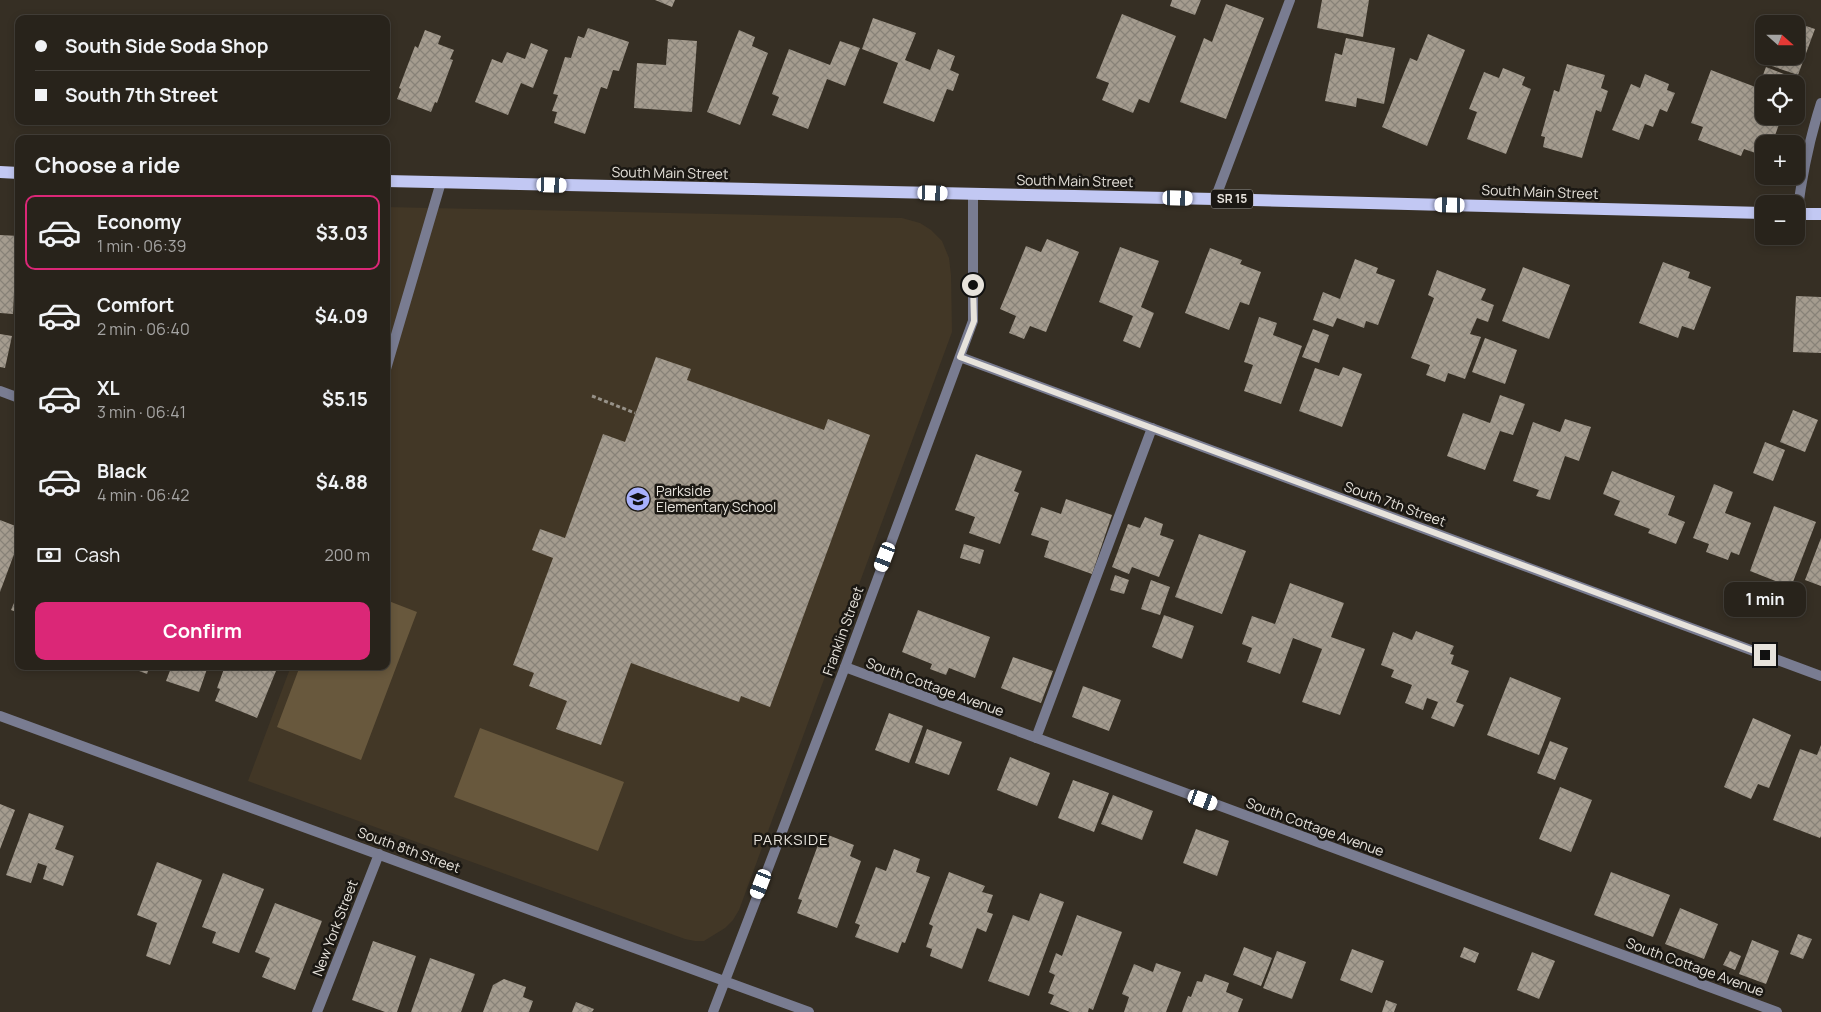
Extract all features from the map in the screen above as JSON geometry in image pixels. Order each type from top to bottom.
[{"type":"main road","points":[[0,172],[15,173]]},
{"type":"main road","name":"South Main Street","points":[[390,181],[1755,213]]},
{"type":"main road","points":[[1805,214],[1821,214]]},
{"type":"street","points":[[1215,199],[1290,0]]},
{"type":"street","points":[[1799,195],[1810,138],[1821,103]]},
{"type":"street","points":[[390,355],[441,182]]},
{"type":"street","name":"Franklin Street","points":[[713,1012],[974,321],[973,194]]},
{"type":"street","name":"South 7th Street","points":[[960,357],[1821,676]]},
{"type":"street","points":[[0,391],[15,397]]},
{"type":"street","points":[[1036,738],[1152,428]]},
{"type":"street","name":"South Cottage Avenue","points":[[844,668],[1777,1012]]},
{"type":"street","name":"South 8th Street","points":[[0,716],[808,1012]]},
{"type":"street","name":"New York Street","points":[[317,1012],[379,854]]},
{"type":"path","points":[[592,396],[635,413]]},
{"type":"shaded area","name":"Parkside Elementary School","points":[[390,207],[902,218],[920,223],[931,230],[942,241],[949,258],[951,275],[952,332],[739,910],[725,928],[704,941],[685,939],[248,781],[290,670],[390,670]]},
{"type":"shaded area","points":[[390,602],[417,612],[361,760],[277,727],[298,670],[390,670]]},
{"type":"shaded area","points":[[480,728],[624,782],[598,851],[454,797]]},
{"type":"building","points":[[655,0],[675,0],[672,7]]},
{"type":"building","points":[[1172,0],[1201,0],[1195,15],[1170,6]]},
{"type":"building","points":[[1322,0],[1369,0],[1363,37],[1317,28]]},
{"type":"building","points":[[1226,4],[1264,18],[1226,119],[1180,102],[1204,38],[1212,42]]},
{"type":"building","points":[[1122,14],[1176,36],[1149,103],[1139,99],[1133,113],[1102,100],[1109,83],[1096,78]]},
{"type":"building","points":[[873,18],[916,33],[905,60],[930,70],[938,49],[955,56],[950,70],[959,74],[953,91],[947,89],[934,122],[883,103],[898,63],[862,49]]},
{"type":"building","points":[[1805,26],[1815,29],[1805,56]]},
{"type":"building","points":[[588,28],[629,42],[619,71],[613,70],[607,89],[601,87],[585,134],[554,123],[557,112],[552,111],[558,95],[553,94],[565,57],[571,58],[578,36],[584,38]]},
{"type":"building","points":[[425,30],[441,36],[438,44],[454,50],[450,59],[453,60],[437,103],[435,102],[431,112],[397,99],[401,89],[399,88],[415,46],[418,48]]},
{"type":"building","points":[[739,30],[755,37],[752,46],[768,53],[740,125],[707,112]]},
{"type":"building","points":[[1428,34],[1465,50],[1427,146],[1382,127],[1410,58],[1417,61]]},
{"type":"building","points":[[1346,38],[1395,48],[1384,104],[1357,98],[1356,107],[1325,101],[1335,53],[1342,55]]},
{"type":"building","points":[[668,39],[697,41],[692,112],[634,108],[637,63],[666,65]]},
{"type":"building","points":[[840,41],[860,48],[845,86],[827,79],[808,129],[772,115],[779,97],[772,94],[789,49],[830,65]]},
{"type":"building","points":[[531,43],[548,50],[533,88],[521,83],[508,115],[475,102],[492,59],[502,63],[507,52],[525,59]]},
{"type":"building","points":[[1567,64],[1605,75],[1601,88],[1608,91],[1601,112],[1596,110],[1582,158],[1543,147],[1545,137],[1541,136],[1554,90],[1559,92]]},
{"type":"building","points":[[1769,65],[1802,65],[1798,75]]},
{"type":"building","points":[[1766,67],[1787,75],[1763,75]]},
{"type":"building","points":[[1503,68],[1525,77],[1522,85],[1531,89],[1506,154],[1467,139],[1477,112],[1469,109],[1484,72],[1499,78]]},
{"type":"building","points":[[1711,70],[1755,87],[1755,125],[1779,125],[1775,135],[1755,135],[1755,153],[1744,149],[1741,156],[1698,140],[1703,127],[1691,123]]},
{"type":"building","points":[[1645,74],[1669,84],[1667,90],[1675,93],[1667,112],[1660,109],[1653,127],[1645,124],[1639,140],[1612,130],[1631,84],[1640,88]]},
{"type":"building","points":[[0,235],[15,236],[13,314],[0,313]]},
{"type":"building","points":[[1047,239],[1079,252],[1046,332],[1030,326],[1024,339],[1009,333],[1016,316],[1000,309],[1026,246],[1041,252]]},
{"type":"building","points":[[1120,247],[1159,261],[1141,307],[1154,313],[1140,348],[1123,341],[1133,316],[1099,302]]},
{"type":"building","points":[[1210,248],[1242,260],[1240,264],[1261,272],[1249,305],[1240,302],[1229,330],[1185,313]]},
{"type":"building","points":[[1355,259],[1378,268],[1376,273],[1395,280],[1378,325],[1366,321],[1364,328],[1337,318],[1333,327],[1313,320],[1323,292],[1340,299]]},
{"type":"building","points":[[1663,262],[1690,272],[1688,278],[1711,287],[1694,330],[1682,326],[1678,338],[1639,323]]},
{"type":"building","points":[[1523,267],[1570,285],[1549,339],[1502,321]]},
{"type":"building","points":[[1437,270],[1486,289],[1481,300],[1494,305],[1488,322],[1477,318],[1470,334],[1481,337],[1465,379],[1448,373],[1445,382],[1426,375],[1430,365],[1411,358],[1434,298],[1428,295]]},
{"type":"building","points":[[1796,296],[1821,297],[1821,353],[1793,352]]},
{"type":"building","points":[[1259,317],[1277,323],[1273,335],[1302,346],[1281,404],[1244,391],[1253,365],[1244,362]]},
{"type":"building","points":[[1313,329],[1329,335],[1319,363],[1302,357]]},
{"type":"building","points":[[0,334],[12,336],[5,368],[0,367]]},
{"type":"building","points":[[1485,338],[1517,350],[1505,384],[1472,372]]},
{"type":"building","points":[[656,357],[691,369],[687,380],[824,430],[828,419],[870,435],[770,707],[741,696],[739,702],[631,663],[601,745],[556,729],[567,701],[529,686],[534,673],[513,665],[553,558],[532,550],[540,529],[565,538],[603,434],[625,442]]},
{"type":"building","points":[[1343,367],[1362,374],[1342,427],[1299,411],[1315,368],[1339,376]]},
{"type":"building","points":[[1500,395],[1525,404],[1513,435],[1500,431],[1485,470],[1447,456],[1463,413],[1490,423]]},
{"type":"building","points":[[1793,410],[1818,420],[1805,452],[1780,442]]},
{"type":"building","points":[[1565,419],[1591,427],[1579,461],[1565,456],[1550,500],[1536,496],[1539,490],[1513,481],[1533,422],[1560,432]]},
{"type":"building","points":[[1765,442],[1785,450],[1773,481],[1753,473]]},
{"type":"building","points":[[976,454],[1022,471],[1014,491],[1019,493],[1000,544],[969,533],[975,517],[955,510]]},
{"type":"building","points":[[1612,471],[1675,496],[1668,515],[1685,522],[1676,544],[1648,533],[1650,529],[1614,515],[1620,501],[1603,494]]},
{"type":"building","points":[[1714,484],[1733,492],[1725,513],[1751,523],[1739,555],[1731,552],[1728,560],[1706,552],[1709,544],[1693,538]]},
{"type":"building","points":[[1066,499],[1112,515],[1092,574],[1044,557],[1049,541],[1031,535],[1041,507],[1061,514]]},
{"type":"building","points":[[1774,506],[1816,522],[1791,587],[1750,571]]},
{"type":"building","points":[[1145,517],[1163,524],[1160,535],[1174,540],[1159,577],[1132,567],[1129,574],[1112,567],[1128,524],[1140,528]]},
{"type":"building","points":[[0,520],[15,526],[15,552],[0,592]]},
{"type":"building","points":[[1199,534],[1246,551],[1222,614],[1175,597]]},
{"type":"building","points":[[1821,538],[1821,586],[1805,580]]},
{"type":"building","points":[[964,544],[984,550],[980,564],[960,558]]},
{"type":"building","points":[[1115,575],[1129,580],[1124,594],[1110,590]]},
{"type":"building","points":[[1151,580],[1170,587],[1160,615],[1141,609]]},
{"type":"building","points":[[1290,583],[1344,603],[1331,637],[1365,649],[1340,715],[1302,702],[1322,649],[1293,638],[1280,674],[1247,662],[1252,648],[1242,644],[1252,616],[1275,624]]},
{"type":"building","points":[[15,600],[15,612],[11,610]]},
{"type":"building","points":[[918,610],[990,637],[975,678],[949,668],[946,675],[930,669],[932,664],[902,652]]},
{"type":"building","points":[[1164,615],[1194,626],[1182,659],[1152,647]]},
{"type":"building","points":[[1416,631],[1454,646],[1450,654],[1454,655],[1451,664],[1469,671],[1456,702],[1464,705],[1454,727],[1431,718],[1438,702],[1427,698],[1423,710],[1405,703],[1412,685],[1391,677],[1394,670],[1381,665],[1393,632],[1412,640]]},
{"type":"building","points":[[1013,657],[1053,671],[1041,703],[1001,688]]},
{"type":"building","points":[[136,670],[148,670],[147,674]]},
{"type":"building","points":[[170,670],[207,670],[199,692],[166,681]]},
{"type":"building","points":[[224,670],[276,670],[257,718],[215,701],[220,689],[217,688]]},
{"type":"building","points":[[1510,677],[1561,698],[1539,755],[1487,735]]},
{"type":"building","points":[[1083,686],[1121,700],[1109,731],[1072,717]]},
{"type":"building","points":[[889,713],[923,726],[909,763],[875,750]]},
{"type":"building","points":[[1753,718],[1791,735],[1769,788],[1758,784],[1751,799],[1724,787]]},
{"type":"building","points":[[927,729],[962,742],[949,775],[915,763]]},
{"type":"building","points":[[1550,741],[1568,748],[1555,780],[1537,773]]},
{"type":"building","points":[[1821,745],[1820,838],[1773,820],[1800,749],[1817,755]]},
{"type":"building","points":[[1010,757],[1050,773],[1037,806],[997,790]]},
{"type":"building","points":[[1073,780],[1109,793],[1094,832],[1058,818]]},
{"type":"building","points":[[1560,787],[1592,800],[1571,852],[1539,839]]},
{"type":"building","points":[[1113,795],[1153,811],[1142,840],[1101,824]]},
{"type":"building","points":[[0,804],[15,810],[0,849]]},
{"type":"building","points":[[29,813],[64,826],[55,849],[74,856],[63,886],[43,879],[47,866],[38,863],[31,883],[6,875]]},
{"type":"building","points":[[1196,829],[1229,841],[1217,876],[1183,863]]},
{"type":"building","points":[[828,835],[854,845],[850,856],[861,861],[837,928],[797,913],[802,900],[798,899],[818,845],[823,847]]},
{"type":"building","points":[[894,849],[920,859],[916,872],[930,877],[905,943],[902,942],[898,953],[855,937],[860,925],[855,923],[876,867],[886,871]]},
{"type":"building","points":[[157,862],[202,880],[170,965],[146,956],[157,923],[137,915]]},
{"type":"building","points":[[949,872],[985,886],[982,892],[993,895],[987,912],[993,914],[986,932],[977,928],[962,969],[930,956],[932,949],[926,947],[933,926],[929,924]]},
{"type":"building","points":[[1611,872],[1670,895],[1653,937],[1594,915]]},
{"type":"building","points":[[223,873],[264,889],[239,953],[212,943],[216,932],[202,927]]},
{"type":"building","points":[[1040,893],[1064,902],[1029,996],[988,981],[1013,915],[1029,921]]},
{"type":"building","points":[[275,903],[322,921],[295,990],[262,977],[270,958],[255,952]]},
{"type":"building","points":[[1680,908],[1718,924],[1704,959],[1665,944]]},
{"type":"building","points":[[1077,915],[1122,932],[1093,1010],[1089,1008],[1088,1012],[1070,1012],[1050,1004],[1054,995],[1048,993],[1055,975],[1049,972],[1056,953],[1062,956]]},
{"type":"building","points":[[1798,934],[1812,939],[1803,959],[1790,954]]},
{"type":"building","points":[[1752,940],[1779,951],[1766,984],[1739,974]]},
{"type":"building","points":[[373,941],[416,956],[397,1012],[385,1012],[352,1000]]},
{"type":"building","points":[[1244,947],[1272,958],[1261,986],[1233,975]]},
{"type":"building","points":[[1464,947],[1479,953],[1475,963],[1460,957]]},
{"type":"building","points":[[1352,949],[1384,961],[1372,993],[1340,980]]},
{"type":"building","points":[[1277,951],[1306,962],[1292,999],[1263,988]]},
{"type":"building","points":[[1730,951],[1741,956],[1735,970],[1723,965]]},
{"type":"building","points":[[1532,952],[1555,961],[1539,999],[1517,990]]},
{"type":"building","points":[[430,958],[475,974],[461,1012],[411,1012]]},
{"type":"building","points":[[1156,963],[1181,972],[1166,1012],[1124,1012],[1129,997],[1122,994],[1134,964],[1153,972]]},
{"type":"building","points":[[1205,974],[1229,983],[1226,992],[1243,999],[1238,1012],[1182,1012],[1188,996],[1191,997],[1197,981],[1202,982]]},
{"type":"building","points":[[504,979],[526,987],[523,997],[533,1001],[529,1012],[483,1012],[493,985]]},
{"type":"building","points":[[1386,1000],[1397,1004],[1394,1012],[1382,1012]]},
{"type":"building","points":[[576,1002],[594,1009],[592,1012],[572,1012]]},
{"type":"place","name":"Parkside Elementary School","points":[[638,499]]},
{"type":"district","name":"PARKSIDE","points":[[791,840]]},
{"type":"route","points":[[973,285],[974,321],[960,357],[1765,655]]}]
